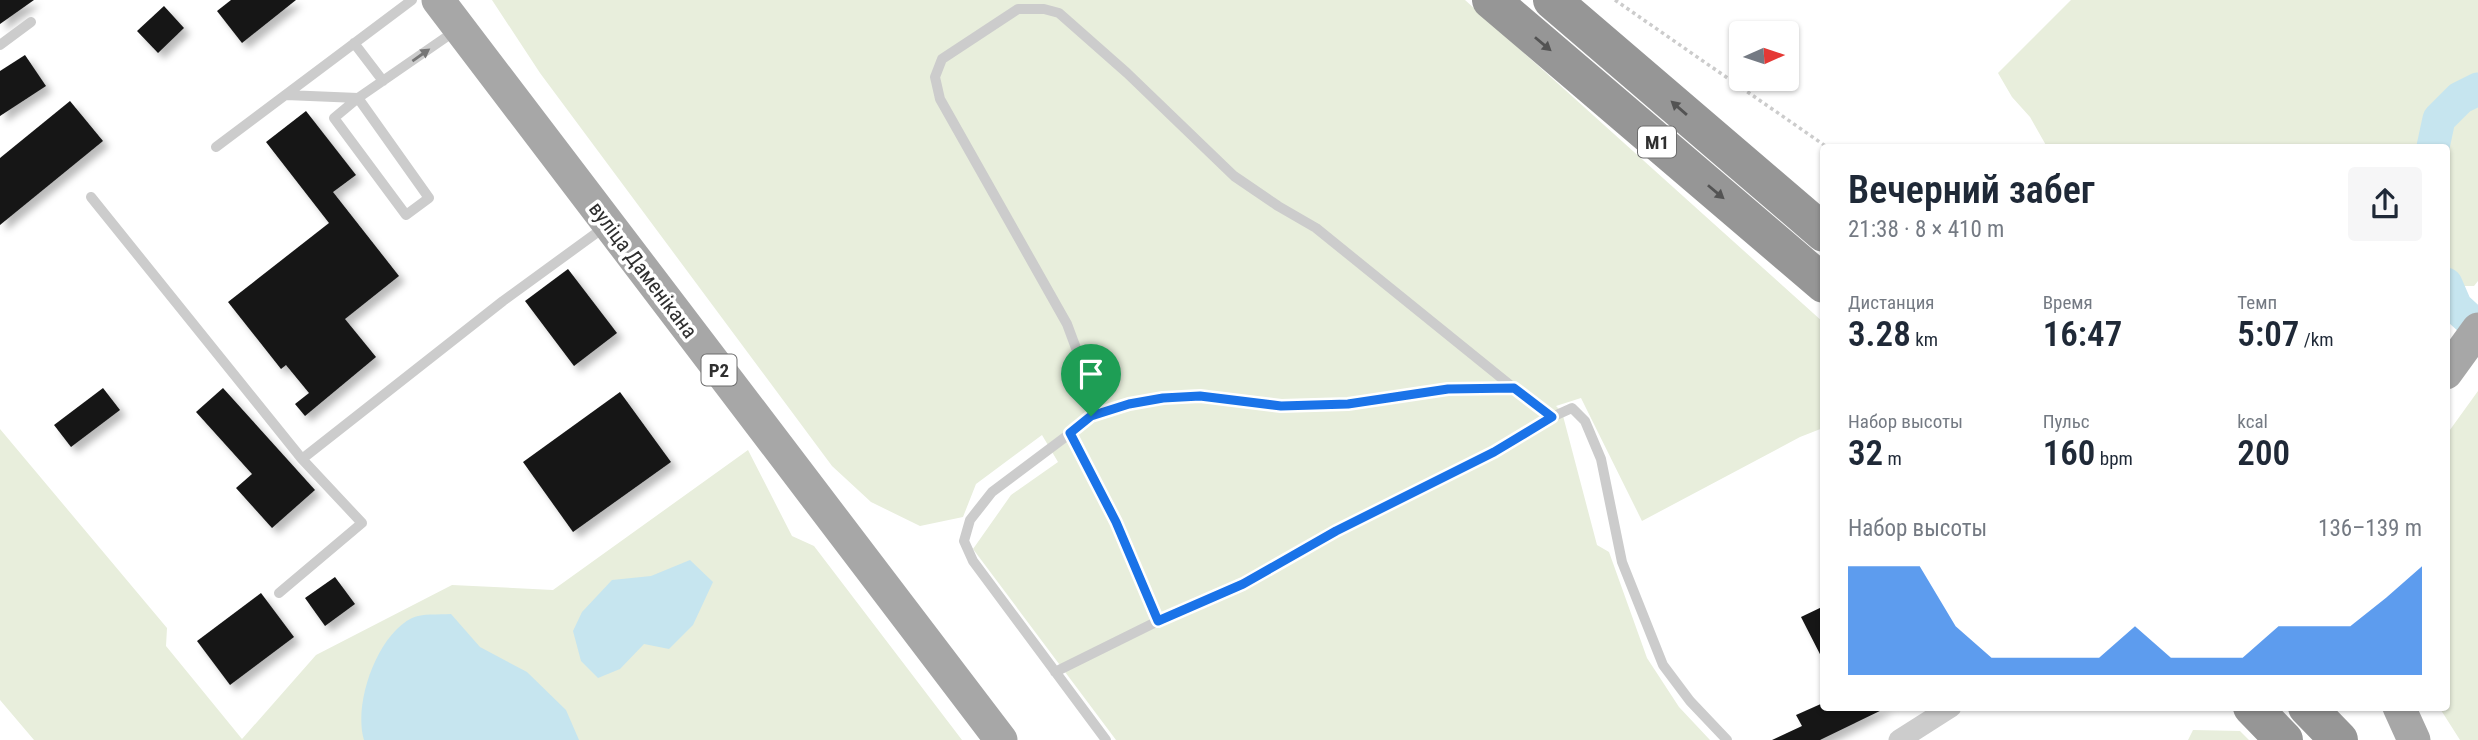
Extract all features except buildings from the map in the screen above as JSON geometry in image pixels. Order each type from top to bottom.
[{"type":"highway","name":"М1","points":[[1491,0],[1820,281]]},
{"type":"highway","name":"М1","points":[[1552,0],[1820,230]]},
{"type":"highway","points":[[2256,711],[2284,740]]},
{"type":"highway","points":[[2311,711],[2339,740]]},
{"type":"main road","name":"вуліца Даменікана","points":[[438,0],[1000,740]]},
{"type":"main road","points":[[2450,368],[2478,329]]},
{"type":"main road","points":[[2401,711],[2414,740]]},
{"type":"street","points":[[1899,740],[1945,711]]},
{"type":"lane","points":[[216,147],[412,0]]},
{"type":"lane","points":[[1091,416],[1083,368],[1067,324],[940,99],[935,77],[942,59],[1018,9],[1044,9],[1059,13],[1127,73],[1234,176],[1316,228],[1552,417]]},
{"type":"lane","points":[[0,45],[30,22]]},
{"type":"lane","points":[[358,99],[429,198],[406,215],[334,118],[358,99],[383,81],[459,28]]},
{"type":"lane","points":[[354,43],[383,81]]},
{"type":"lane","points":[[286,94],[358,99]]},
{"type":"lane","points":[[90,197],[302,459],[362,523],[279,593]]},
{"type":"lane","points":[[302,459],[503,301],[608,224]]},
{"type":"lane","points":[[1106,740],[973,561],[964,541],[970,520],[992,492],[1091,416],[1129,404],[1163,398],[1200,396],[1281,406],[1348,404],[1448,389],[1514,388]]},
{"type":"lane","points":[[1055,672],[1158,621],[1243,584],[1336,531],[1494,452],[1572,408],[1585,421],[1601,459],[1622,562],[1664,665],[1690,701],[1727,740]]},
{"type":"lane","points":[[1070,433],[1116,522],[1158,621]]},
{"type":"path","points":[[1615,0],[1823,144]]},
{"type":"green space","points":[[492,0],[1465,0],[1820,319],[1820,429],[1800,437],[1642,521],[1581,398],[1556,406],[1562,412],[1597,545],[1609,552],[1647,658],[1679,707],[1710,740],[1116,740],[973,549],[1011,495],[1058,462],[1042,435],[976,484],[963,517],[920,526],[871,502],[832,466],[540,73]]},
{"type":"green space","points":[[2071,0],[2478,0],[2478,281],[2474,286],[2450,286],[2450,144],[2045,144],[2030,117],[2012,97],[1998,73]]},
{"type":"green space","points":[[2478,391],[2478,740],[2460,740],[2442,711],[2450,711],[2450,430]]},
{"type":"green space","points":[[0,429],[167,628],[166,646],[242,739],[316,655],[452,585],[553,590],[748,450],[792,536],[814,546],[962,740],[34,740],[0,700]]},
{"type":"green space","points":[[2193,730],[2240,731],[2249,740],[2188,740]]},
{"type":"water","points":[[690,560],[713,582],[693,625],[669,649],[644,644],[620,669],[598,678],[581,661],[573,631],[582,612],[612,580],[651,576]]},
{"type":"water","points":[[451,614],[480,647],[527,672],[566,710],[579,740],[364,740],[361,725],[365,690],[388,639],[399,627],[416,616]]},
{"type":"waterway","points":[[2434,144],[2439,119],[2460,98],[2478,89]]},
{"type":"waterway","points":[[2450,293],[2456,307],[2478,327]]},
{"type":"route","points":[[1514,388],[1552,417],[1494,452],[1336,531],[1243,584],[1158,621],[1116,522],[1070,433],[1091,416],[1129,404],[1163,398],[1200,396],[1281,406],[1348,404],[1448,389],[1514,388]]}]
